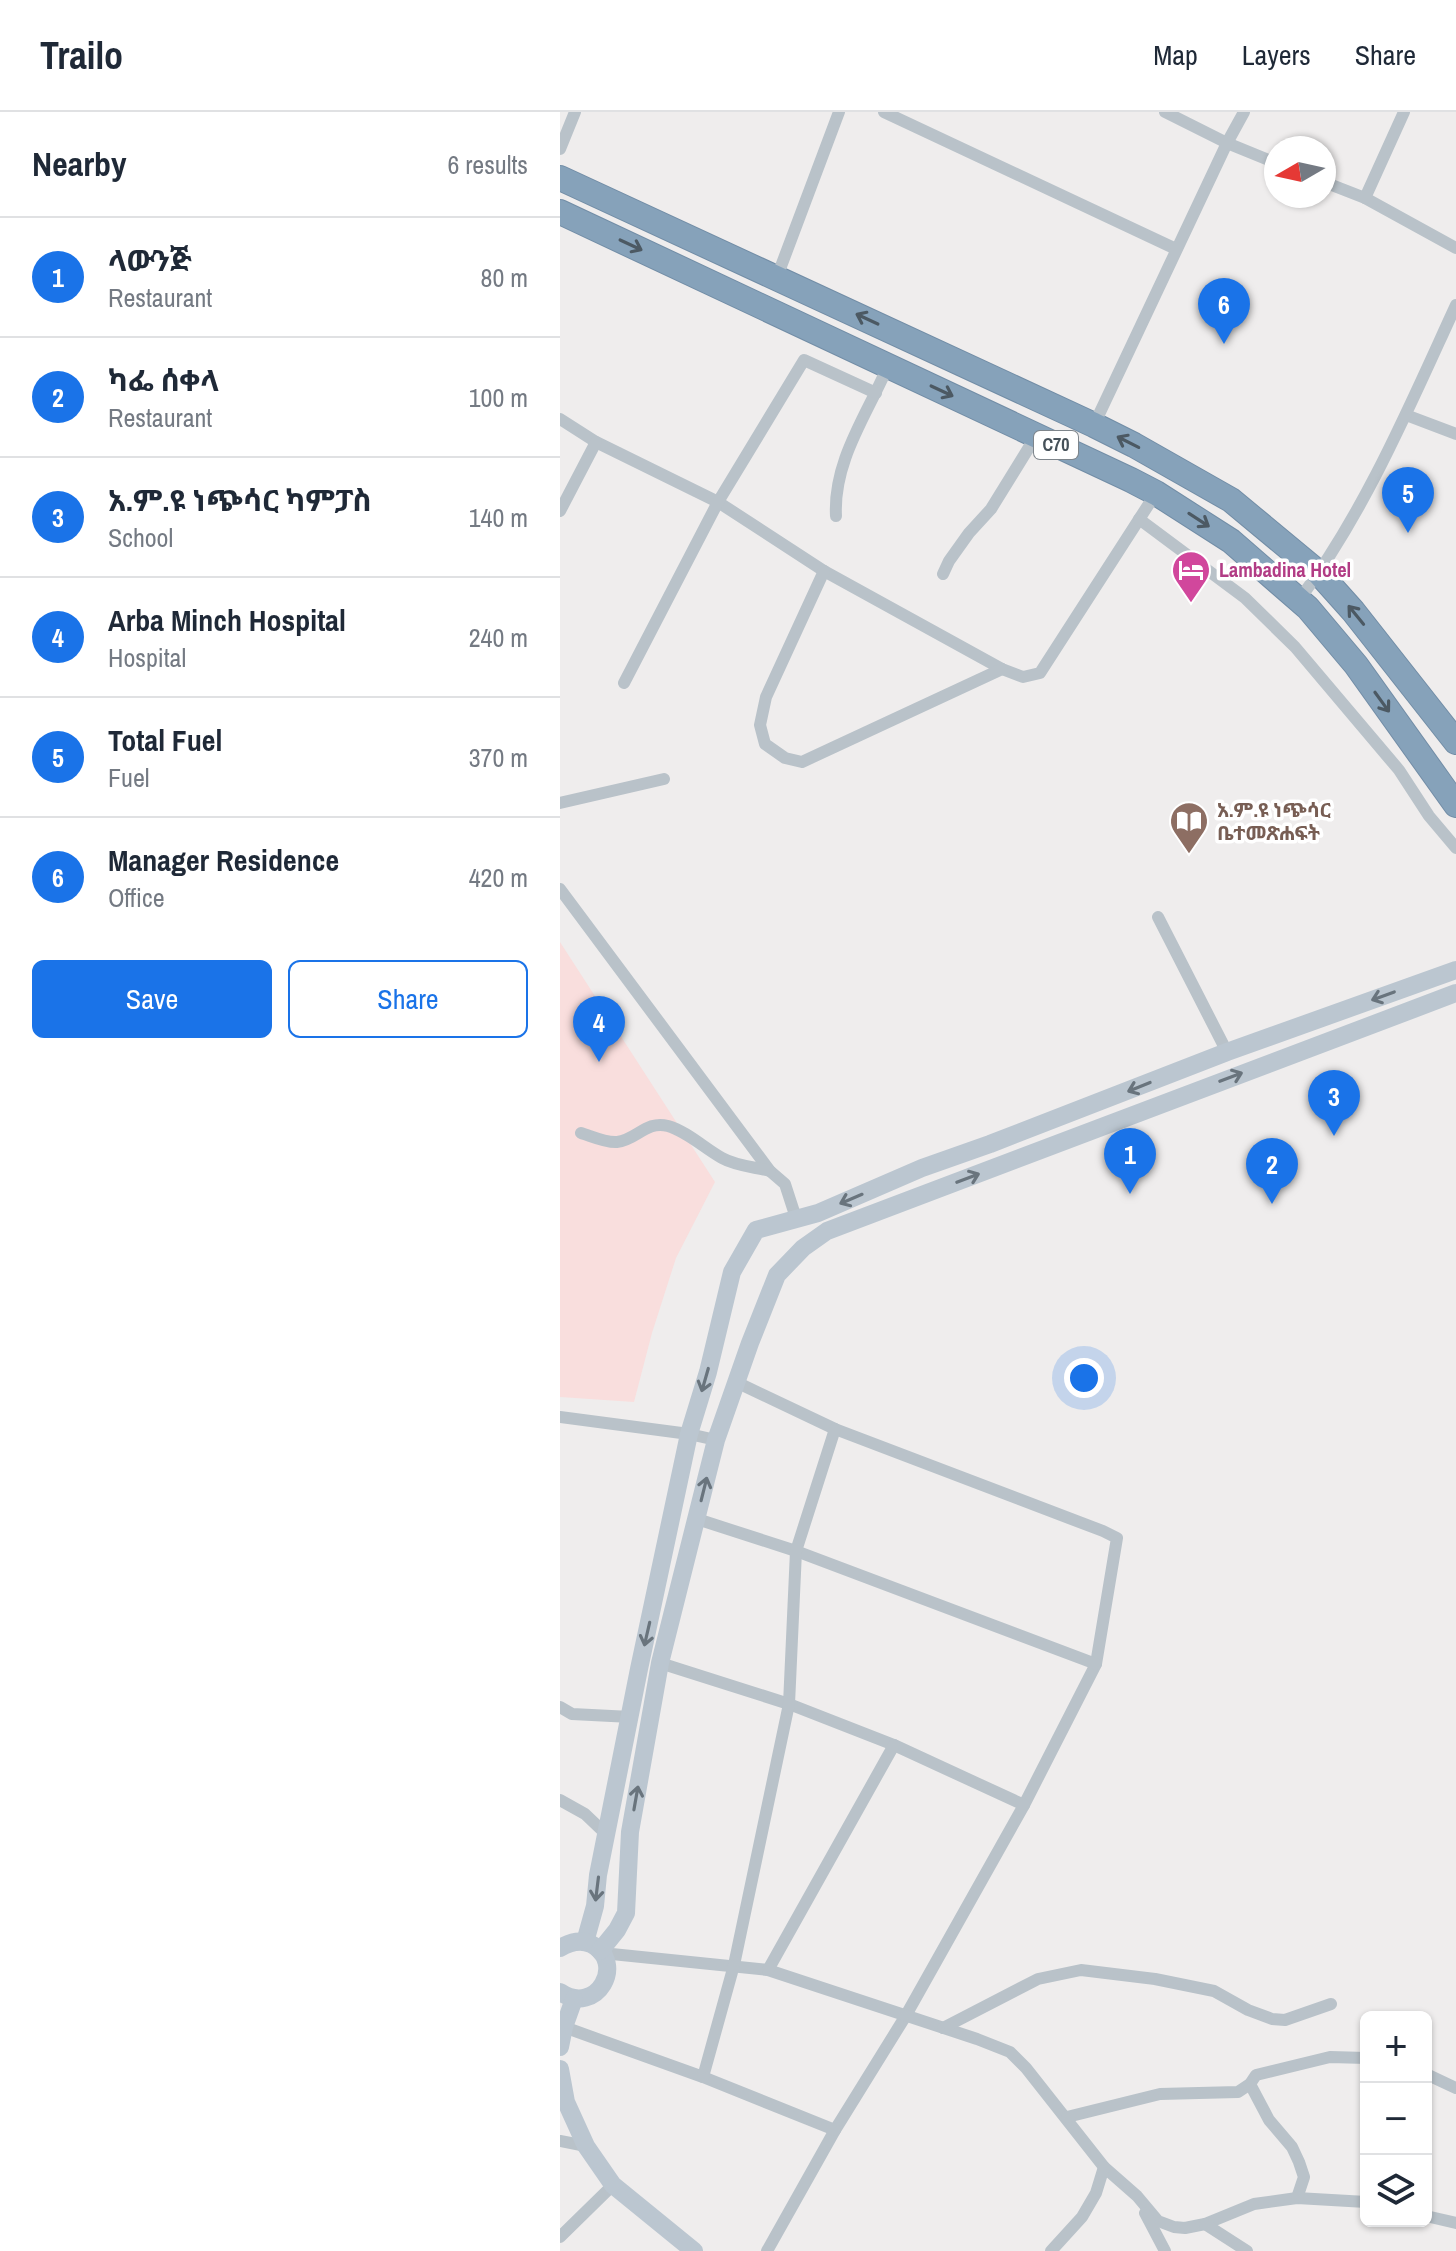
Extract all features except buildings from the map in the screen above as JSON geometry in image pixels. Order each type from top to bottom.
[{"type":"highway","name":"C70","points":[[560,178],[1094,425],[1231,500],[1319,573],[1353,611],[1456,742]]},
{"type":"highway","name":"C70","points":[[560,212],[1156,493],[1231,541],[1299,600],[1356,665],[1456,805]]},
{"type":"main road","points":[[595,1949],[598,1875],[689,1434],[708,1372],[732,1272],[756,1230],[818,1213],[922,1168],[1227,1052],[1456,970]]},
{"type":"main road","points":[[595,1949],[617,1930],[626,1913],[630,1832],[660,1663],[716,1440],[777,1275],[803,1248],[827,1231],[1456,993]]},
{"type":"main road","points":[[560,1948],[576,1941],[595,1949],[606,1962],[607,1971],[605,1981],[593,1995],[584,1999],[567,1995],[560,2047]]},
{"type":"main road","points":[[560,2069],[566,2102],[586,2146],[613,2185],[694,2251]]},
{"type":"street","points":[[560,149],[575,112]]},
{"type":"street","points":[[777,277],[839,112]]},
{"type":"street","points":[[884,112],[1176,249]]},
{"type":"street","points":[[1165,112],[1264,158]]},
{"type":"street","points":[[1094,425],[1244,112]]},
{"type":"street","points":[[1365,198],[1404,112]]},
{"type":"street","points":[[1336,187],[1365,198],[1456,248]]},
{"type":"street","points":[[1299,600],[1344,532],[1406,415],[1456,305]]},
{"type":"street","points":[[624,683],[718,502],[804,360],[876,393]]},
{"type":"street","points":[[836,516],[835,502],[844,457],[888,366]]},
{"type":"street","points":[[1406,415],[1456,434]]},
{"type":"street","points":[[560,419],[596,442],[718,502],[824,571],[1002,669],[1023,677],[1040,673],[1156,493]]},
{"type":"street","points":[[943,574],[969,533],[991,509],[1036,436]]},
{"type":"street","points":[[560,511],[596,442]]},
{"type":"street","points":[[1139,519],[1245,598],[1295,647],[1399,770],[1429,816],[1456,848]]},
{"type":"street","points":[[824,571],[766,697],[760,725],[765,744],[785,758],[802,762],[1002,669]]},
{"type":"street","points":[[560,803],[664,779]]},
{"type":"street","points":[[560,889],[770,1171],[785,1184],[796,1218]]},
{"type":"street","points":[[1158,917],[1227,1052]]},
{"type":"street","points":[[581,1133],[614,1143],[632,1139],[640,1130],[656,1125],[669,1126],[726,1161],[770,1171]]},
{"type":"street","points":[[736,1382],[835,1429],[1117,1538],[1096,1664],[1024,1805],[905,2017],[835,2130],[767,2251]]},
{"type":"street","points":[[560,1417],[716,1440]]},
{"type":"street","points":[[703,2077],[734,1965],[789,1704],[796,1551],[835,1429]]},
{"type":"street","points":[[697,1519],[796,1551],[1096,1664]]},
{"type":"street","points":[[660,1663],[789,1704],[894,1745],[1024,1805]]},
{"type":"street","points":[[560,1707],[572,1714],[631,1717]]},
{"type":"street","points":[[768,1970],[894,1745]]},
{"type":"street","points":[[560,1800],[585,1814],[607,1835]]},
{"type":"street","points":[[595,1949],[768,1970],[1010,2052],[1067,2117],[1104,2167],[1137,2196],[1158,2221],[1174,2227],[1205,2224],[1254,2204],[1297,2198],[1360,2202]]},
{"type":"street","points":[[943,2028],[1038,1979],[1081,1970],[1155,1979],[1214,1991],[1272,2019],[1285,2020],[1331,2004]]},
{"type":"street","points":[[564,2027],[703,2077],[835,2130]]},
{"type":"street","points":[[1067,2117],[1160,2094],[1238,2092],[1250,2084],[1256,2075],[1330,2057],[1360,2058]]},
{"type":"street","points":[[1432,2077],[1456,2088]]},
{"type":"street","points":[[1250,2084],[1269,2120],[1292,2147],[1299,2162],[1304,2177],[1297,2198]]},
{"type":"street","points":[[560,2141],[586,2146]]},
{"type":"street","points":[[1051,2251],[1082,2217],[1096,2193],[1104,2167]]},
{"type":"street","points":[[560,2237],[613,2185]]},
{"type":"street","points":[[1137,2196],[1165,2251]]},
{"type":"street","points":[[1432,2217],[1456,2223]]},
{"type":"street","points":[[1205,2224],[1247,2251]]},
{"type":"shaded area","points":[[560,942],[715,1182],[676,1258],[634,1402],[560,1397]]},
{"type":"place","name":"Manager Residence","points":[[1224,344]]},
{"type":"place","name":"Total Fuel","points":[[1408,533]]},
{"type":"place","name":"Lambadina Hotel","points":[[1191,604]]},
{"type":"place","name":"አ.ም.ዩ ነጭሳር ቤተመጽሐፍት","points":[[1189,855]]},
{"type":"place","name":"Arba Minch Hospital","points":[[599,1062]]},
{"type":"place","name":"አ.ም.ዩ ነጭሳር ካምፓስ","points":[[1334,1136]]},
{"type":"place","name":"ላውንጅ","points":[[1130,1194]]},
{"type":"place","name":"ካፌ ሰቀላ","points":[[1272,1204]]}]
